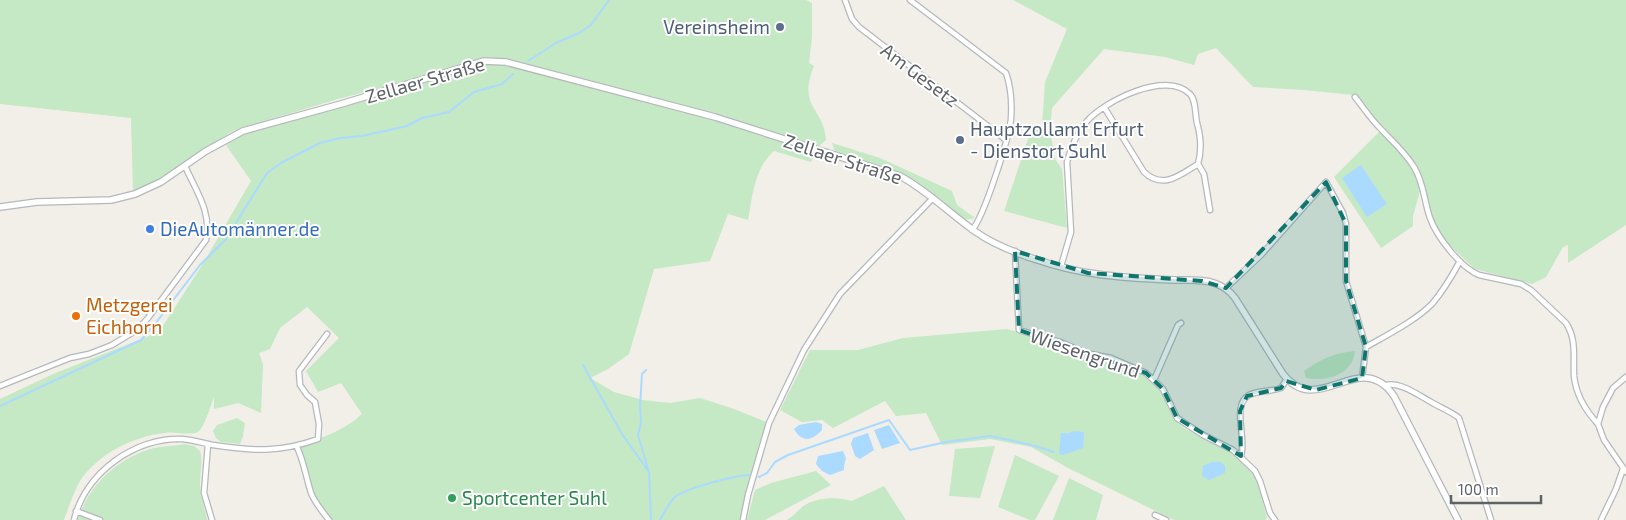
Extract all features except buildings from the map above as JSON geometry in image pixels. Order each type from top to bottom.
[{"type":"street","name":"Am Gesetz","points":[[845,0],[852,19],[859,27],[1006,140]]},
{"type":"street","points":[[910,0],[1006,73],[1010,85],[1011,120],[1006,140],[983,211],[972,230]]},
{"type":"street","name":"Zellaer Straße","points":[[0,207],[37,202],[111,200],[136,194],[161,182],[222,141],[243,131],[484,61],[498,61],[567,77],[723,120],[900,176],[916,184],[972,230],[986,239],[1061,266],[1088,273],[1116,277],[1210,282],[1226,288]]},
{"type":"street","points":[[1061,266],[1070,232],[1066,173],[1070,151],[1087,122],[1104,107],[1128,95],[1148,88],[1170,86],[1185,90],[1193,98],[1200,131],[1201,151],[1198,164],[1204,174],[1210,210]]},
{"type":"street","points":[[1355,97],[1377,126],[1407,157],[1421,180],[1430,218],[1437,232],[1460,261],[1473,273],[1521,284],[1531,290],[1570,329],[1574,343],[1574,378],[1581,402],[1598,424],[1604,440],[1625,471],[1600,520]]},
{"type":"street","points":[[1104,107],[1144,172],[1151,179],[1160,181],[1174,178],[1198,164]]},
{"type":"street","points":[[0,386],[70,358],[89,354],[112,344],[138,329],[148,318],[206,240],[209,227],[207,215],[184,166]]},
{"type":"street","points":[[1362,378],[1366,347],[1346,281],[1346,224],[1343,213],[1326,182],[1261,255],[1226,288],[1235,298],[1287,379],[1299,388],[1312,390],[1362,378],[1375,379],[1386,385],[1394,396],[1458,520]]},
{"type":"street","points":[[742,520],[768,423],[804,350],[840,294],[933,198]]},
{"type":"street","name":"Wiesengrund","points":[[1015,251],[1019,330],[1060,342],[1085,353],[1111,358],[1146,373],[1163,389],[1177,418],[1203,436],[1233,450],[1255,471],[1273,520]]},
{"type":"street","points":[[1366,347],[1415,317],[1432,303],[1452,276],[1460,261]]},
{"type":"street","points":[[1154,380],[1178,325],[1181,323]]},
{"type":"street","points":[[74,520],[76,511],[94,480],[126,453],[140,446],[168,440],[184,439],[257,450],[280,450],[298,447],[318,439],[319,424],[315,402],[306,395],[300,385],[299,371],[327,334]]},
{"type":"street","points":[[1598,424],[1602,407],[1614,388],[1626,377]]},
{"type":"street","points":[[1241,456],[1243,443],[1240,411],[1243,401],[1247,396],[1258,392],[1281,388],[1287,379]]},
{"type":"street","points":[[1386,385],[1392,384],[1407,389],[1452,412],[1459,418],[1491,520]]},
{"type":"street","points":[[208,444],[204,493],[212,520]]},
{"type":"street","points":[[298,447],[303,459],[311,493],[316,504],[328,520]]},
{"type":"street","points":[[76,511],[100,520]]},
{"type":"street","points":[[1155,515],[1166,520]]},
{"type":"highlighted area","points":[[1326,182],[1346,224],[1346,281],[1366,347],[1362,378],[1316,390],[1286,381],[1281,388],[1247,396],[1240,411],[1241,456],[1177,418],[1163,389],[1146,373],[1019,330],[1015,251],[1088,273],[1202,281],[1226,288]]},
{"type":"green space","points":[[0,0],[806,0],[812,3],[812,37],[809,63],[814,66],[808,91],[813,106],[821,120],[826,140],[819,146],[725,117],[725,113],[723,120],[515,64],[484,61],[338,99],[241,128],[231,132],[157,181],[133,191],[131,118],[0,104]]},
{"type":"green space","points":[[1013,0],[1626,0],[1626,225],[1568,263],[1568,245],[1563,247],[1546,277],[1532,284],[1475,269],[1445,241],[1432,217],[1423,181],[1413,216],[1413,226],[1381,248],[1334,177],[1382,129],[1354,95],[1253,87],[1216,48],[1198,54],[1194,65],[1165,57],[1104,49],[1052,108],[1050,130],[1055,159],[1062,169],[1067,228],[1004,211],[1029,136],[1042,126],[1045,82],[1067,29]]},
{"type":"green space","points":[[498,64],[560,77],[816,151],[811,162],[774,151],[767,158],[755,182],[748,220],[728,214],[710,261],[654,269],[629,354],[608,369],[590,378],[614,392],[643,400],[670,403],[700,398],[769,423],[743,520],[329,520],[316,504],[297,447],[340,430],[362,414],[341,383],[318,392],[306,371],[339,338],[307,307],[280,328],[270,349],[259,353],[263,364],[261,413],[238,403],[214,409],[214,397],[205,421],[198,432],[190,434],[168,433],[140,438],[117,448],[96,463],[80,481],[64,520],[0,520],[0,399],[53,374],[159,332],[204,262],[251,181],[226,145],[244,134],[341,107],[473,65]]},
{"type":"green space","points":[[832,143],[880,158],[952,191],[957,205],[975,218],[964,220],[910,178],[835,152]]},
{"type":"green space","points":[[1007,329],[1052,342],[1086,355],[1121,364],[1146,376],[1157,386],[1176,421],[1185,428],[1228,450],[1247,464],[1256,479],[1267,518],[1265,520],[1174,520],[1068,468],[1031,447],[990,439],[942,445],[926,413],[896,416],[885,401],[833,428],[822,420],[802,422],[780,410],[810,350],[858,350],[903,338]]},
{"type":"green space","points":[[1355,351],[1349,366],[1337,375],[1322,379],[1306,378],[1304,371],[1316,363],[1334,355]]},
{"type":"green space","points":[[237,418],[245,423],[240,444],[221,442],[216,438],[213,431],[217,425]]},
{"type":"green space","points":[[185,444],[194,446],[200,451],[200,488],[207,520],[78,520],[89,495],[97,484],[117,466],[141,452],[154,448]]},
{"type":"green space","points":[[995,446],[980,498],[949,496],[955,449]]},
{"type":"green space","points":[[1015,455],[1059,476],[1035,520],[1030,520],[998,507]]},
{"type":"green space","points":[[816,471],[831,485],[765,520],[747,520],[755,490],[771,483]]},
{"type":"green space","points":[[1069,478],[1103,495],[1096,520],[1053,520]]},
{"type":"green space","points":[[884,486],[906,520],[787,520],[811,502],[829,499],[852,501]]},
{"type":"water","points":[[1361,165],[1387,204],[1367,217],[1342,178]]},
{"type":"water","points":[[816,422],[822,424],[822,430],[811,438],[800,437],[794,429],[799,425]]},
{"type":"water","points":[[889,425],[900,443],[882,449],[874,430]]},
{"type":"water","points":[[1084,432],[1083,448],[1063,455],[1059,454],[1061,433]]},
{"type":"water","points":[[868,433],[874,450],[860,459],[855,456],[851,444],[853,438]]},
{"type":"water","points":[[843,451],[846,458],[844,470],[830,475],[822,471],[816,464],[818,456]]},
{"type":"water","points":[[1212,462],[1221,462],[1225,466],[1225,473],[1209,480],[1202,476],[1203,466]]},
{"type":"waterway","points":[[528,61],[556,43],[579,33],[591,25],[609,0]]},
{"type":"waterway","points":[[0,406],[141,340],[200,265],[226,239],[267,173],[281,163],[320,143],[407,126],[422,118],[449,112],[474,92],[502,84],[513,74]]},
{"type":"waterway","points":[[583,365],[622,434],[649,472],[651,520]]},
{"type":"waterway","points":[[646,370],[642,374],[641,423],[638,435],[648,469]]},
{"type":"waterway","points":[[759,477],[767,473],[775,462],[788,455],[889,420],[910,450],[946,442],[990,436],[1054,452]]},
{"type":"waterway","points":[[660,520],[675,497],[710,483],[749,475]]},
{"type":"place","name":"Vereinsheim","points":[[780,27]]},
{"type":"place","name":"Hauptzollamt Erfurt - Dienstort Suhl","points":[[960,140]]},
{"type":"place","name":"DieAutomänner.de","points":[[150,229]]},
{"type":"place","name":"Metzgerei Eichhorn","points":[[76,316]]},
{"type":"place","name":"Sportcenter Suhl","points":[[452,498]]}]
